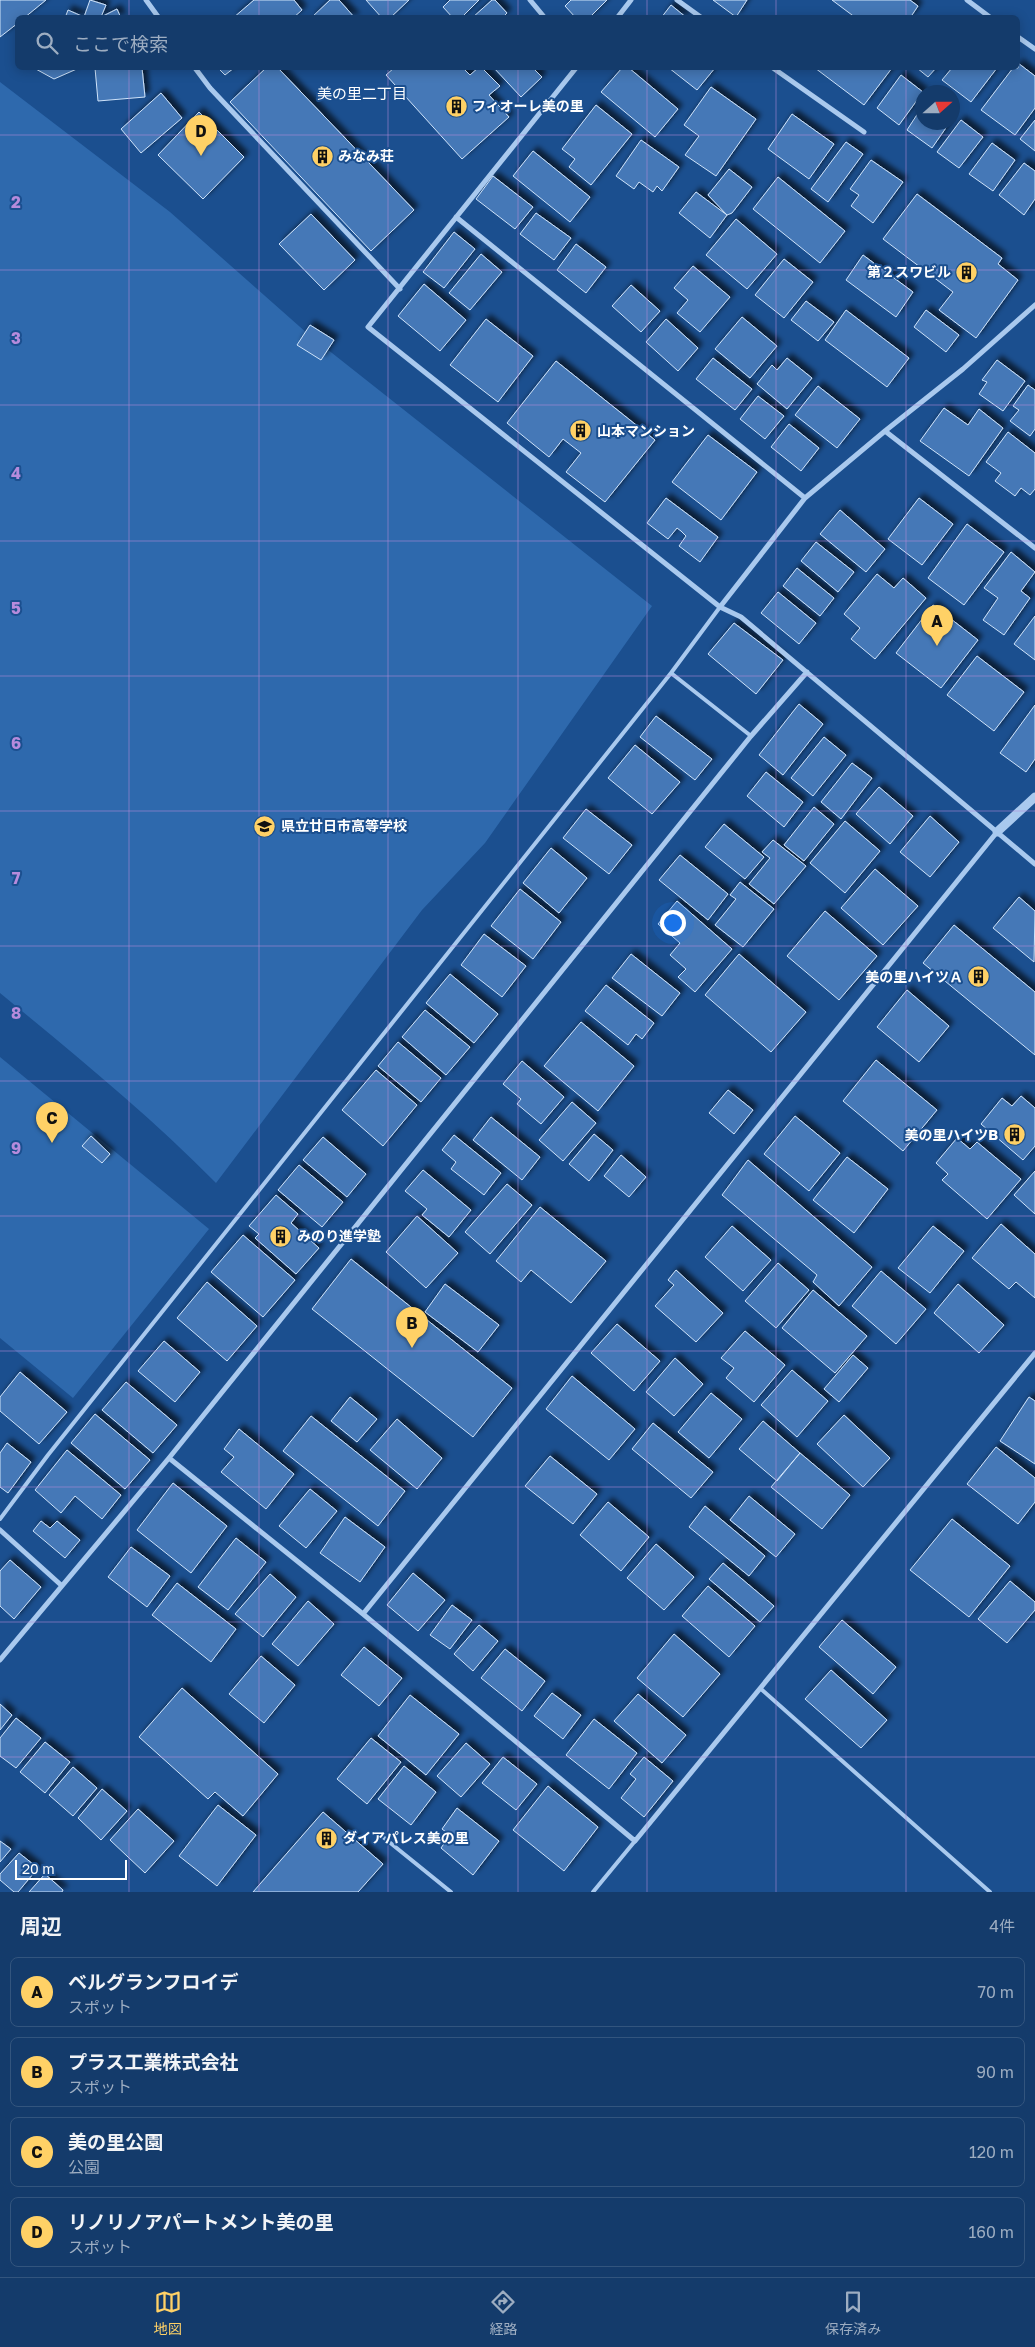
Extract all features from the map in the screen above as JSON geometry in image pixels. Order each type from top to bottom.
[{"type":"street","points":[[146,0],[157,15]]},
{"type":"street","points":[[530,0],[542,15]]},
{"type":"street","points":[[619,15],[631,0]]},
{"type":"street","points":[[677,0],[698,15]]},
{"type":"street","points":[[967,0],[987,15]]},
{"type":"street","points":[[1020,38],[1035,49]]},
{"type":"street","points":[[196,70],[210,88],[400,289]]},
{"type":"street","points":[[574,70],[368,327],[720,607],[741,617],[1035,864]]},
{"type":"street","points":[[776,70],[864,132]]},
{"type":"street","points":[[456,217],[805,498]]},
{"type":"street","points":[[720,607],[805,498],[885,431],[963,370],[1035,305]]},
{"type":"street","points":[[885,431],[1035,548]]},
{"type":"street","points":[[0,1660],[169,1458],[751,736],[807,672]]},
{"type":"street","points":[[363,1614],[997,832],[1035,797]]},
{"type":"street","points":[[169,1458],[363,1614],[635,1841],[1035,1352]]},
{"type":"street","points":[[0,1530],[61,1585]]},
{"type":"lane","points":[[0,1519],[48,1455],[671,674],[720,607]]},
{"type":"lane","points":[[671,674],[751,736]]},
{"type":"lane","points":[[761,1689],[990,1892]]},
{"type":"lane","points":[[383,1837],[451,1892]]},
{"type":"lane","points":[[593,1892],[635,1841]]},
{"type":"shaded area","name":"県立廿日市高等学校","points":[[0,82],[170,212],[308,334],[652,606],[485,843],[422,910],[216,1183],[138,1109],[0,993]]},
{"type":"shaded area","points":[[0,1057],[209,1229],[73,1398],[0,1338]]},
{"type":"building","points":[[0,0],[46,0],[28,15],[15,15],[15,25],[0,37]]},
{"type":"building","points":[[90,0],[106,5],[102,15],[85,15]]},
{"type":"building","points":[[254,0],[294,0],[302,10],[296,15],[236,15]]},
{"type":"building","points":[[330,0],[339,0],[352,15],[314,15]]},
{"type":"building","points":[[366,0],[409,0],[393,15],[379,15]]},
{"type":"building","points":[[450,0],[479,0],[464,15],[450,15],[443,7]]},
{"type":"building","points":[[492,0],[495,0],[507,13],[505,15],[475,15]]},
{"type":"building","points":[[571,0],[607,0],[592,15],[573,15],[565,6]]},
{"type":"building","points":[[713,0],[747,0],[737,15],[733,15]]},
{"type":"building","points":[[832,0],[910,0],[918,6],[912,15],[852,15]]},
{"type":"building","points":[[671,5],[683,15],[663,15]]},
{"type":"building","points":[[117,9],[120,15],[105,15]]},
{"type":"building","points":[[68,10],[79,15],[66,15]]},
{"type":"building","points":[[1020,65],[1035,76],[1035,108],[1015,135],[981,110],[1011,70],[1020,70]]},
{"type":"building","points":[[38,70],[74,70],[54,79]]},
{"type":"building","points":[[95,70],[142,70],[145,97],[98,101]]},
{"type":"building","points":[[220,70],[231,70],[225,75]]},
{"type":"building","name":"みなみ荘","points":[[264,70],[280,70],[414,210],[371,251],[230,102]]},
{"type":"building","name":"フィオーレ美の里","points":[[392,70],[465,70],[470,75],[476,70],[484,70],[500,86],[489,95],[509,117],[462,159],[386,75]]},
{"type":"building","points":[[496,70],[535,70],[542,77],[521,97]]},
{"type":"building","points":[[620,70],[631,70],[678,109],[655,137],[601,92]]},
{"type":"building","points":[[672,70],[713,70],[697,90]]},
{"type":"building","points":[[818,70],[890,70],[864,105]]},
{"type":"building","points":[[919,70],[934,70],[928,77]]},
{"type":"building","points":[[950,70],[995,70],[971,102],[960,94],[960,85],[949,85],[942,80]]},
{"type":"building","points":[[901,75],[915,86],[915,103],[899,125],[877,108]]},
{"type":"building","points":[[711,87],[756,119],[716,176],[685,155],[699,136],[684,125]]},
{"type":"building","points":[[161,93],[182,118],[141,153],[121,129]]},
{"type":"building","points":[[596,105],[632,134],[591,185],[569,167],[575,159],[562,149]]},
{"type":"building","points":[[199,112],[244,157],[203,199],[158,155]]},
{"type":"building","points":[[792,114],[834,144],[809,179],[768,149]]},
{"type":"building","points":[[915,118],[915,130],[944,130],[932,148],[907,130]]},
{"type":"building","points":[[961,120],[983,137],[959,168],[937,152],[954,130],[960,130]]},
{"type":"building","points":[[1035,120],[1035,151],[1020,139]]},
{"type":"building","points":[[641,140],[679,167],[662,191],[657,186],[653,192],[639,182],[634,189],[616,176]]},
{"type":"building","points":[[846,142],[863,154],[828,202],[811,189]]},
{"type":"building","points":[[992,143],[1015,160],[993,191],[969,174]]},
{"type":"building","points":[[533,151],[590,197],[570,222],[513,176]]},
{"type":"building","points":[[871,160],[903,182],[873,223],[851,206],[859,195],[850,189]]},
{"type":"building","points":[[1024,163],[1035,171],[1035,199],[1024,215],[999,195]]},
{"type":"building","points":[[729,169],[752,187],[732,213],[727,215],[708,195]]},
{"type":"building","points":[[493,176],[533,207],[515,229],[476,199]]},
{"type":"building","points":[[778,177],[845,231],[820,263],[753,209]]},
{"type":"building","points":[[696,192],[727,215],[710,238],[679,213]]},
{"type":"building","name":"第２スワビル","points":[[917,194],[1002,258],[998,264],[1018,280],[976,338],[939,310],[953,292],[883,239]]},
{"type":"building","points":[[536,213],[571,238],[554,260],[520,234]]},
{"type":"building","points":[[311,214],[355,260],[324,290],[279,244]]},
{"type":"building","points":[[736,219],[777,254],[747,289],[706,255]]},
{"type":"building","points":[[454,232],[475,249],[444,288],[423,272]]},
{"type":"building","points":[[576,244],[606,267],[586,293],[557,270]]},
{"type":"building","points":[[481,254],[502,272],[470,310],[449,293]]},
{"type":"building","points":[[863,255],[913,292],[896,317],[846,280]]},
{"type":"building","points":[[784,259],[813,282],[784,318],[755,295]]},
{"type":"building","points":[[693,266],[730,297],[700,332],[677,313],[688,300],[674,288]]},
{"type":"building","points":[[424,284],[466,320],[440,351],[398,316]]},
{"type":"building","points":[[631,285],[660,311],[641,332],[612,306]]},
{"type":"building","points":[[806,301],[834,322],[818,341],[791,320]]},
{"type":"building","points":[[846,310],[909,358],[887,387],[825,340]]},
{"type":"building","points":[[926,310],[959,335],[946,352],[914,327]]},
{"type":"building","points":[[742,317],[777,346],[750,378],[715,349]]},
{"type":"building","points":[[486,319],[533,356],[498,402],[450,365]]},
{"type":"building","points":[[666,319],[698,348],[678,371],[646,342]]},
{"type":"building","points":[[310,325],[334,340],[321,360],[297,345]]},
{"type":"building","points":[[713,358],[752,389],[735,410],[696,379]]},
{"type":"building","points":[[787,358],[812,378],[787,409],[757,384],[772,365],[777,370]]},
{"type":"building","points":[[997,360],[1025,381],[1003,411],[979,394],[987,382],[982,380]]},
{"type":"building","name":"山本マンション","points":[[556,361],[655,440],[605,502],[566,472],[581,453],[563,439],[549,457],[507,423]]},
{"type":"building","points":[[1028,385],[1035,390],[1035,429],[1030,436],[1010,421],[1019,410],[1013,406]]},
{"type":"building","points":[[818,386],[860,419],[837,448],[795,415]]},
{"type":"building","points":[[758,396],[784,416],[765,439],[740,419]]},
{"type":"building","points":[[944,408],[968,425],[979,409],[1003,428],[969,476],[920,441]]},
{"type":"building","points":[[789,424],[819,448],[801,471],[771,447]]},
{"type":"building","points":[[1008,432],[1035,453],[1035,489],[1030,495],[1021,488],[1015,496],[995,481],[1001,473],[986,462]]},
{"type":"building","points":[[708,435],[757,472],[721,520],[672,482]]},
{"type":"building","points":[[666,498],[718,537],[700,562],[679,546],[686,536],[677,528],[668,539],[647,523]]},
{"type":"building","points":[[919,498],[953,524],[922,565],[888,539]]},
{"type":"building","points":[[840,510],[885,549],[866,572],[820,534]]},
{"type":"building","points":[[967,524],[1004,552],[964,605],[928,578]]},
{"type":"building","points":[[816,542],[854,572],[838,592],[801,561]]},
{"type":"building","points":[[1011,552],[1035,572],[1021,591],[1030,598],[1004,635],[983,620],[998,598],[984,588]]},
{"type":"building","points":[[797,568],[834,598],[820,616],[783,586]]},
{"type":"building","points":[[877,574],[894,588],[903,578],[926,598],[875,659],[851,639],[860,628],[844,614]]},
{"type":"building","points":[[778,592],[816,623],[799,644],[761,613]]},
{"type":"building","points":[[933,605],[978,640],[941,688],[896,653]]},
{"type":"building","points":[[1035,616],[1035,660],[1014,644]]},
{"type":"building","points":[[734,623],[783,660],[756,694],[708,654]]},
{"type":"building","points":[[977,656],[1024,692],[994,731],[947,695]]},
{"type":"building","points":[[799,704],[823,724],[783,775],[759,755]]},
{"type":"building","points":[[1035,705],[1035,759],[1026,772],[1000,753]]},
{"type":"building","points":[[656,716],[712,759],[695,780],[640,737]]},
{"type":"building","points":[[824,737],[846,755],[813,796],[791,778]]},
{"type":"building","points":[[635,745],[680,782],[652,814],[608,778]]},
{"type":"building","points":[[852,763],[872,778],[841,819],[821,802]]},
{"type":"building","points":[[766,772],[803,802],[784,827],[747,796]]},
{"type":"building","points":[[879,787],[913,816],[890,844],[856,814]]},
{"type":"building","points":[[814,807],[834,824],[804,861],[784,845]]},
{"type":"building","points":[[586,809],[632,845],[609,874],[563,838]]},
{"type":"building","points":[[930,816],[959,842],[930,877],[900,852]]},
{"type":"building","points":[[845,821],[880,851],[845,893],[810,863]]},
{"type":"building","points":[[724,824],[764,857],[745,879],[705,847]]},
{"type":"building","points":[[773,840],[806,866],[774,904],[749,884],[770,858],[762,852]]},
{"type":"building","points":[[551,848],[587,878],[559,913],[523,883]]},
{"type":"building","points":[[680,855],[728,894],[708,920],[659,880]]},
{"type":"building","points":[[875,869],[918,906],[883,945],[841,908]]},
{"type":"building","points":[[740,882],[774,909],[743,947],[715,925],[736,899],[730,895]]},
{"type":"building","points":[[520,889],[561,922],[533,959],[491,926]]},
{"type":"building","points":[[1019,897],[1035,911],[1034,962],[993,928]]},
{"type":"building","points":[[677,901],[732,949],[695,992],[678,977],[686,969],[670,955],[680,943],[658,924]]},
{"type":"building","points":[[825,911],[877,956],[839,1000],[787,956]]},
{"type":"building","name":"美の里ハイツＡ","points":[[954,925],[1035,992],[1035,1055],[923,963]]},
{"type":"building","points":[[484,934],[526,966],[502,997],[461,965]]},
{"type":"building","points":[[631,954],[680,993],[662,1016],[612,978]]},
{"type":"building","points":[[739,954],[806,1012],[771,1052],[705,995]]},
{"type":"building","points":[[450,974],[498,1014],[474,1043],[426,1003]]},
{"type":"building","points":[[606,985],[654,1023],[642,1039],[636,1034],[628,1045],[585,1011]]},
{"type":"building","points":[[907,990],[949,1026],[919,1062],[877,1027]]},
{"type":"building","points":[[425,1010],[470,1047],[446,1075],[402,1037]]},
{"type":"building","points":[[581,1022],[634,1066],[598,1111],[544,1066]]},
{"type":"building","points":[[398,1042],[441,1078],[421,1102],[378,1066]]},
{"type":"building","points":[[876,1060],[937,1110],[903,1151],[843,1101]]},
{"type":"building","points":[[522,1061],[564,1097],[541,1124],[517,1104],[521,1099],[503,1084]]},
{"type":"building","points":[[376,1070],[417,1105],[383,1146],[342,1110]]},
{"type":"building","points":[[728,1090],[753,1110],[734,1134],[709,1113]]},
{"type":"building","name":"美の里ハイツB","points":[[1021,1096],[1035,1108],[1035,1146],[1023,1160],[981,1124],[1002,1098],[1012,1106]]},
{"type":"building","points":[[572,1102],[596,1123],[563,1161],[539,1140]]},
{"type":"building","points":[[795,1116],[840,1153],[809,1191],[764,1154]]},
{"type":"building","points":[[491,1117],[540,1157],[522,1180],[473,1140]]},
{"type":"building","points":[[594,1134],[613,1150],[589,1181],[569,1164]]},
{"type":"building","points":[[454,1135],[501,1173],[484,1195],[451,1169],[456,1162],[442,1150]]},
{"type":"building","points":[[91,1136],[110,1154],[102,1163],[82,1146]]},
{"type":"building","points":[[323,1137],[366,1174],[347,1197],[303,1160]]},
{"type":"building","points":[[957,1138],[970,1149],[977,1142],[1021,1179],[987,1219],[942,1180],[948,1174],[936,1163]]},
{"type":"building","points":[[621,1155],[646,1177],[629,1197],[604,1176]]},
{"type":"building","points":[[847,1157],[888,1189],[854,1233],[813,1200]]},
{"type":"building","points":[[748,1160],[872,1267],[839,1306],[813,1282],[817,1275],[722,1195]]},
{"type":"building","points":[[299,1165],[343,1202],[322,1227],[278,1190]]},
{"type":"building","points":[[423,1170],[471,1210],[449,1237],[422,1215],[427,1209],[405,1191]]},
{"type":"building","points":[[1035,1171],[1035,1214],[1014,1195]]},
{"type":"building","points":[[507,1184],[532,1205],[490,1254],[465,1232]]},
{"type":"building","name":"みのり進学塾","points":[[276,1195],[298,1214],[291,1223],[319,1248],[296,1274],[255,1238],[259,1234],[249,1226]]},
{"type":"building","points":[[540,1207],[606,1261],[571,1303],[531,1270],[521,1282],[496,1261]]},
{"type":"building","points":[[417,1216],[458,1253],[426,1288],[386,1252]]},
{"type":"building","points":[[1001,1224],[1035,1254],[1035,1298],[1016,1282],[1009,1289],[972,1258]]},
{"type":"building","points":[[732,1226],[771,1260],[743,1291],[705,1257]]},
{"type":"building","points":[[933,1226],[964,1251],[930,1293],[898,1268]]},
{"type":"building","points":[[243,1235],[295,1280],[263,1317],[211,1272]]},
{"type":"building","points":[[351,1259],[512,1388],[473,1437],[312,1309]]},
{"type":"building","points":[[778,1263],[809,1290],[776,1328],[745,1301]]},
{"type":"building","points":[[676,1270],[723,1313],[696,1342],[655,1306],[674,1285],[668,1280]]},
{"type":"building","points":[[881,1271],[926,1309],[896,1344],[852,1306]]},
{"type":"building","points":[[207,1282],[257,1326],[227,1361],[177,1318]]},
{"type":"building","points":[[445,1284],[499,1325],[478,1352],[425,1312]]},
{"type":"building","points":[[958,1284],[1004,1325],[979,1353],[934,1313]]},
{"type":"building","points":[[813,1290],[867,1336],[835,1373],[782,1328]]},
{"type":"building","points":[[617,1324],[660,1361],[634,1391],[591,1353]]},
{"type":"building","points":[[745,1331],[785,1365],[754,1402],[726,1378],[734,1368],[721,1358]]},
{"type":"building","points":[[164,1341],[200,1372],[175,1402],[138,1371]]},
{"type":"building","points":[[853,1355],[868,1368],[839,1402],[824,1389]]},
{"type":"building","points":[[675,1358],[703,1384],[674,1416],[646,1392]]},
{"type":"building","points":[[792,1370],[828,1401],[797,1437],[761,1405]]},
{"type":"building","points":[[20,1372],[67,1412],[39,1444],[0,1411],[0,1397]]},
{"type":"building","points":[[572,1376],[635,1429],[609,1460],[546,1409]]},
{"type":"building","points":[[126,1382],[177,1425],[153,1453],[102,1410]]},
{"type":"building","points":[[711,1393],[742,1419],[709,1458],[678,1432]]},
{"type":"building","points":[[350,1397],[377,1419],[357,1442],[331,1421]]},
{"type":"building","points":[[1029,1397],[1035,1401],[1035,1464],[1000,1441]]},
{"type":"building","points":[[95,1414],[150,1460],[125,1489],[71,1443]]},
{"type":"building","points":[[844,1415],[890,1458],[863,1487],[817,1444]]},
{"type":"building","points":[[311,1416],[405,1491],[378,1526],[283,1451]]},
{"type":"building","points":[[397,1419],[442,1458],[417,1489],[370,1450]]},
{"type":"building","points":[[763,1421],[800,1453],[777,1481],[739,1449]]},
{"type":"building","points":[[653,1423],[713,1472],[691,1498],[632,1449]]},
{"type":"building","points":[[239,1429],[294,1474],[266,1509],[221,1472],[234,1457],[224,1449]]},
{"type":"building","points":[[7,1443],[31,1462],[8,1493],[0,1487],[0,1453]]},
{"type":"building","points":[[996,1447],[1035,1478],[1035,1502],[1018,1524],[967,1484]]},
{"type":"building","points":[[67,1450],[121,1495],[102,1519],[75,1496],[61,1513],[35,1490]]},
{"type":"building","points":[[800,1453],[850,1495],[822,1529],[771,1487]]},
{"type":"building","points":[[550,1456],[597,1494],[573,1524],[525,1486]]},
{"type":"building","points":[[173,1483],[227,1526],[191,1573],[137,1530]]},
{"type":"building","points":[[310,1489],[337,1511],[306,1548],[279,1526]]},
{"type":"building","points":[[749,1496],[795,1534],[776,1557],[730,1520]]},
{"type":"building","points":[[608,1502],[649,1537],[621,1571],[580,1535]]},
{"type":"building","points":[[705,1506],[765,1556],[749,1576],[689,1527]]},
{"type":"building","points":[[345,1517],[385,1547],[360,1582],[320,1553]]},
{"type":"building","points":[[952,1519],[1010,1566],[969,1617],[910,1570]]},
{"type":"building","points":[[41,1521],[50,1528],[57,1521],[80,1540],[65,1558],[33,1531]]},
{"type":"building","points":[[236,1538],[266,1562],[228,1610],[198,1587]]},
{"type":"building","points":[[656,1544],[694,1577],[664,1610],[627,1578]]},
{"type":"building","points":[[131,1547],[170,1576],[147,1607],[108,1577]]},
{"type":"building","points":[[10,1560],[41,1587],[14,1619],[0,1606],[0,1571]]},
{"type":"building","points":[[723,1563],[774,1606],[760,1622],[709,1579]]},
{"type":"building","points":[[413,1573],[445,1600],[418,1631],[387,1605]]},
{"type":"building","points":[[270,1574],[296,1597],[263,1637],[235,1614]]},
{"type":"building","points":[[1010,1581],[1035,1602],[1035,1610],[1007,1643],[978,1619]]},
{"type":"building","points":[[177,1583],[236,1629],[211,1662],[152,1615]]},
{"type":"building","points":[[708,1586],[755,1626],[729,1657],[682,1616]]},
{"type":"building","points":[[308,1601],[334,1624],[298,1666],[272,1644]]},
{"type":"building","points":[[452,1605],[472,1620],[450,1649],[430,1635]]},
{"type":"building","points":[[842,1620],[896,1667],[873,1694],[819,1647]]},
{"type":"building","points":[[479,1625],[498,1641],[473,1671],[454,1654]]},
{"type":"building","points":[[674,1634],[720,1674],[683,1717],[637,1678]]},
{"type":"building","points":[[364,1647],[402,1678],[379,1706],[341,1675]]},
{"type":"building","points":[[505,1649],[545,1681],[522,1711],[481,1678]]},
{"type":"building","points":[[261,1656],[295,1685],[264,1723],[229,1694]]},
{"type":"building","points":[[831,1670],[887,1720],[861,1748],[805,1699]]},
{"type":"building","points":[[182,1688],[278,1774],[243,1816],[215,1792],[208,1799],[139,1737]]},
{"type":"building","points":[[552,1693],[581,1715],[563,1739],[534,1716]]},
{"type":"building","points":[[638,1694],[686,1735],[662,1763],[614,1721]]},
{"type":"building","points":[[410,1695],[459,1734],[426,1775],[378,1736]]},
{"type":"building","points":[[0,1704],[12,1715],[0,1730]]},
{"type":"building","points":[[16,1718],[41,1738],[16,1768],[0,1756],[0,1738]]},
{"type":"building","points":[[594,1719],[637,1753],[609,1789],[566,1755]]},
{"type":"building","points":[[371,1738],[401,1762],[367,1804],[337,1779]]},
{"type":"building","points":[[45,1742],[70,1762],[45,1793],[20,1772]]},
{"type":"building","points":[[466,1743],[490,1764],[461,1797],[437,1776]]},
{"type":"building","points":[[503,1757],[537,1784],[516,1810],[482,1783]]},
{"type":"building","points":[[644,1757],[673,1781],[644,1817],[621,1798],[636,1779],[630,1774]]},
{"type":"building","points":[[404,1766],[436,1792],[411,1825],[378,1799]]},
{"type":"building","points":[[73,1767],[97,1788],[73,1816],[49,1795]]},
{"type":"building","points":[[548,1786],[598,1827],[564,1871],[513,1830]]},
{"type":"building","points":[[102,1789],[127,1811],[101,1840],[78,1818]]},
{"type":"building","points":[[218,1805],[256,1835],[217,1886],[179,1856]]},
{"type":"building","points":[[457,1808],[499,1841],[473,1875],[441,1848],[450,1835],[442,1829]]},
{"type":"building","points":[[138,1809],[174,1841],[145,1873],[110,1840]]},
{"type":"building","name":"ダイアパレス美の里","points":[[323,1812],[383,1864],[358,1892],[253,1892]]},
{"type":"building","points":[[0,1841],[11,1849],[0,1862]]},
{"type":"building","points":[[19,1853],[38,1868],[18,1892],[14,1892],[0,1880],[0,1874]]},
{"type":"building","points":[[45,1874],[63,1890],[62,1892],[29,1892]]},
{"type":"place","name":"フィオーレ美の里","points":[[456,106]]},
{"type":"place","name":"リノリノアパートメント美の里","points":[[201,156]]},
{"type":"place","name":"みなみ荘","points":[[322,156]]},
{"type":"place","name":"第２スワビル","points":[[967,272]]},
{"type":"place","name":"山本マンション","points":[[581,431]]},
{"type":"place","name":"ベルグランフロイデ","points":[[937,646]]},
{"type":"place","name":"県立廿日市高等学校","points":[[265,826]]},
{"type":"place","name":"美の里ハイツＡ","points":[[979,977]]},
{"type":"place","name":"美の里ハイツB","points":[[1014,1135]]},
{"type":"place","name":"美の里公園","points":[[52,1143]]},
{"type":"place","name":"みのり進学塾","points":[[281,1236]]},
{"type":"place","name":"プラス工業株式会社","points":[[412,1348]]},
{"type":"place","name":"ダイアパレス美の里","points":[[327,1838]]},
{"type":"district","name":"美の里二丁目","points":[[362,94]]}]
